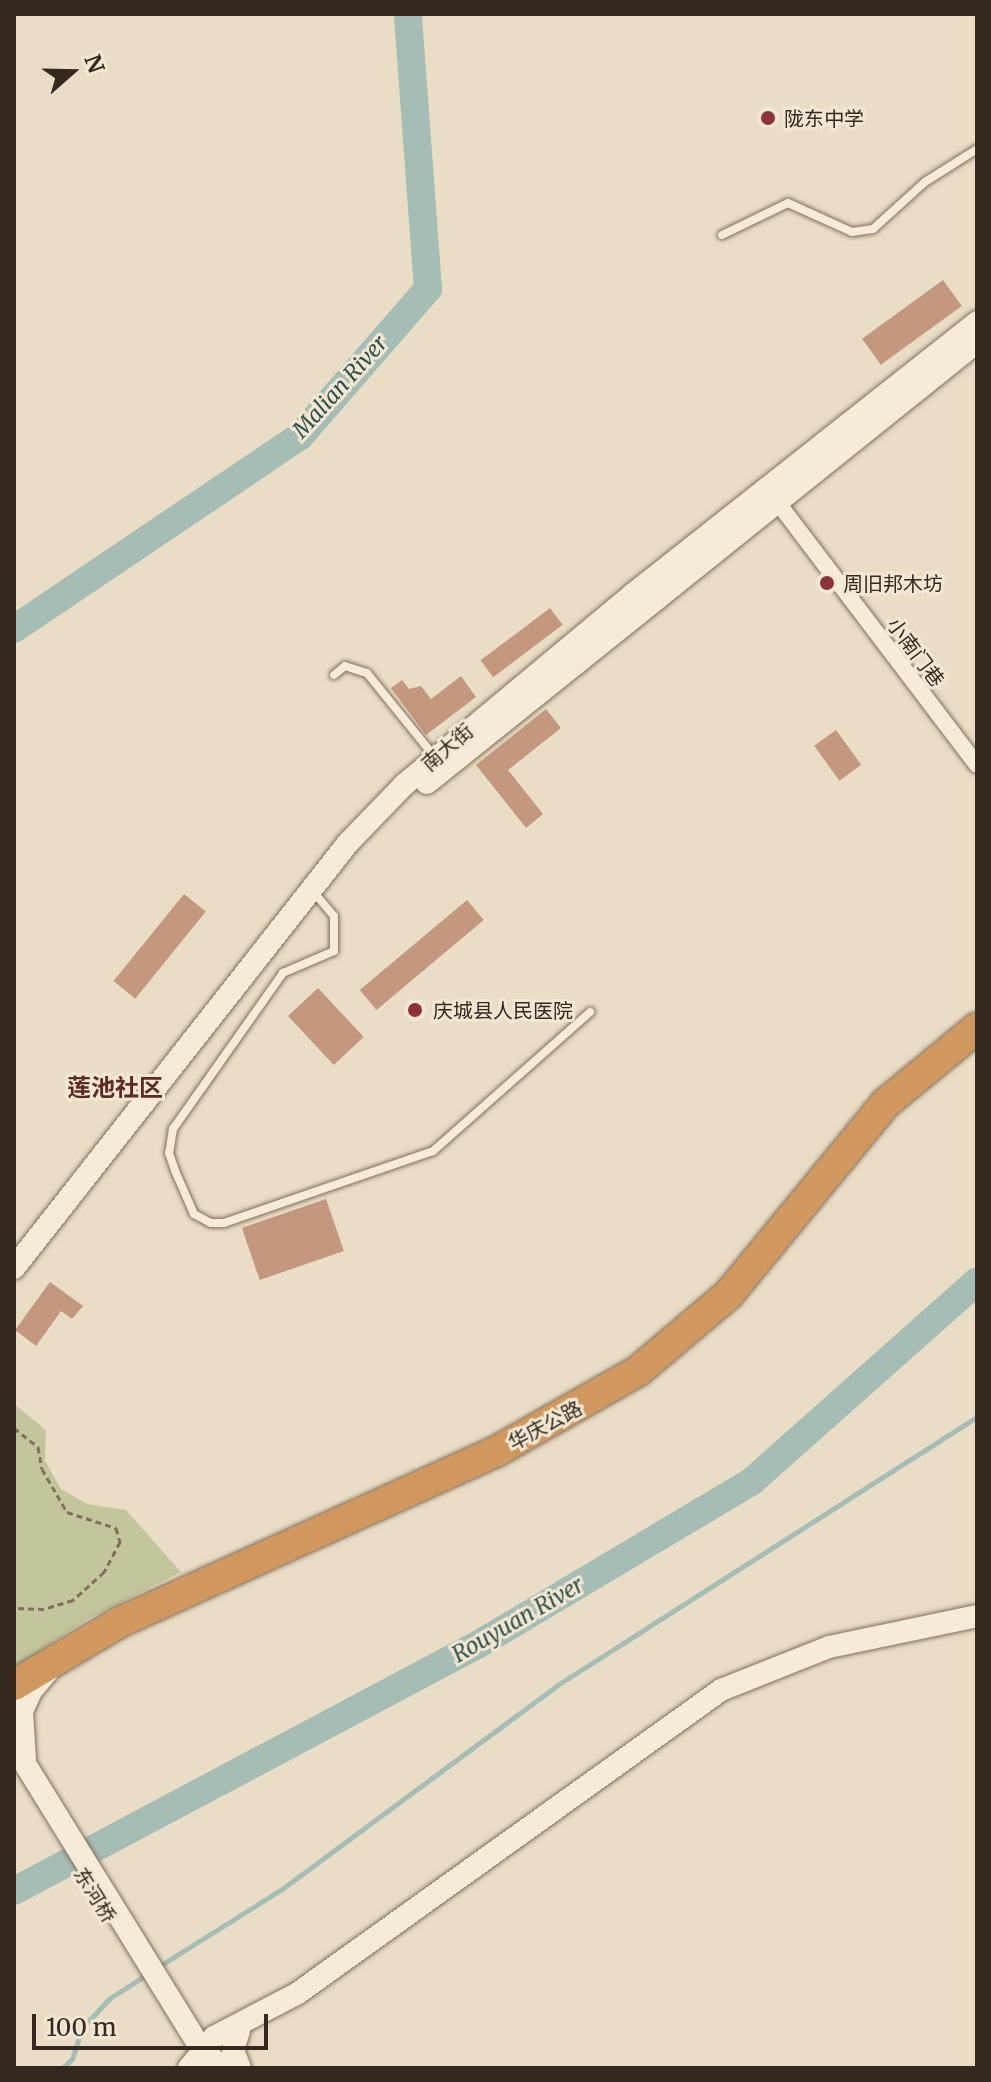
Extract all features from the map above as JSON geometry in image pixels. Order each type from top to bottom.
[{"type":"highway","name":"华庆公路","points":[[14,1685],[118,1623],[499,1450],[638,1371],[729,1294],[886,1103],[977,1028]]},
{"type":"highway","name":"华庆公路","points":[[14,1695],[48,1671],[182,1602],[504,1457],[643,1377],[735,1299],[891,1109],[977,1039]]},
{"type":"main road","name":"南大街","points":[[14,1268],[316,894],[443,769],[977,322]]},
{"type":"main road","name":"南大街","points":[[14,1288],[316,894],[348,843],[434,756],[771,494],[977,342]]},
{"type":"main road","points":[[201,2063],[239,2027],[298,1993],[721,1690],[829,1647],[977,1616]]},
{"type":"main road","points":[[19,1769],[22,1711],[32,1690],[48,1671]]},
{"type":"main road","name":"东河桥","points":[[14,1746],[19,1769],[174,2014],[201,2063]]},
{"type":"main road","points":[[174,2014],[208,2025],[239,2027]]},
{"type":"main road","points":[[239,2027],[233,2050],[240,2068]]},
{"type":"street","name":"小南门巷","points":[[771,494],[971,746],[977,765]]},
{"type":"lane","points":[[722,235],[788,203],[852,232],[873,229],[925,182],[977,149]]},
{"type":"lane","points":[[334,675],[345,666],[367,673],[434,756]]},
{"type":"lane","points":[[316,894],[334,916],[334,951],[283,973],[173,1129],[169,1153],[176,1173],[194,1214],[211,1223],[433,1151],[590,1012]]},
{"type":"path","points":[[14,1428],[38,1447],[42,1469],[67,1512],[116,1528],[120,1542],[104,1572],[73,1600],[44,1609],[14,1608]]},
{"type":"green space","points":[[14,1404],[46,1430],[45,1461],[61,1489],[87,1504],[126,1510],[181,1572],[86,1620],[14,1668]]},
{"type":"building","points":[[943,280],[962,306],[881,365],[862,339]]},
{"type":"building","points":[[550,608],[563,625],[493,677],[481,660]]},
{"type":"building","points":[[461,676],[476,697],[426,735],[391,688],[402,680],[409,689],[421,686],[431,699]]},
{"type":"building","points":[[546,709],[561,728],[508,770],[543,814],[526,828],[476,765]]},
{"type":"building","points":[[836,730],[861,765],[839,781],[814,746]]},
{"type":"building","points":[[184,894],[206,912],[135,999],[114,981]]},
{"type":"building","points":[[467,900],[484,920],[376,1010],[360,990]]},
{"type":"building","points":[[318,988],[364,1037],[334,1065],[288,1016]]},
{"type":"building","points":[[326,1199],[344,1251],[260,1280],[242,1228]]},
{"type":"building","points":[[50,1282],[83,1306],[72,1319],[61,1311],[36,1346],[15,1330]]},
{"type":"waterway","name":"Malian River","points":[[14,629],[300,436],[428,289],[408,14]]},
{"type":"waterway","name":"Rouyuan River","points":[[14,1891],[479,1644],[751,1482],[977,1281]]},
{"type":"waterway","points":[[158,1967],[282,1889],[556,1686],[977,1417]]},
{"type":"waterway","points":[[62,2068],[72,2059],[82,2028],[110,1998],[146,1975]]},
{"type":"place","name":"陇东中学","points":[[768,118]]},
{"type":"place","name":"周旧邦木坊","points":[[827,583]]},
{"type":"place","name":"庆城县人民医院","points":[[415,1010]]},
{"type":"district","name":"莲池社区","points":[[115,1088]]}]
